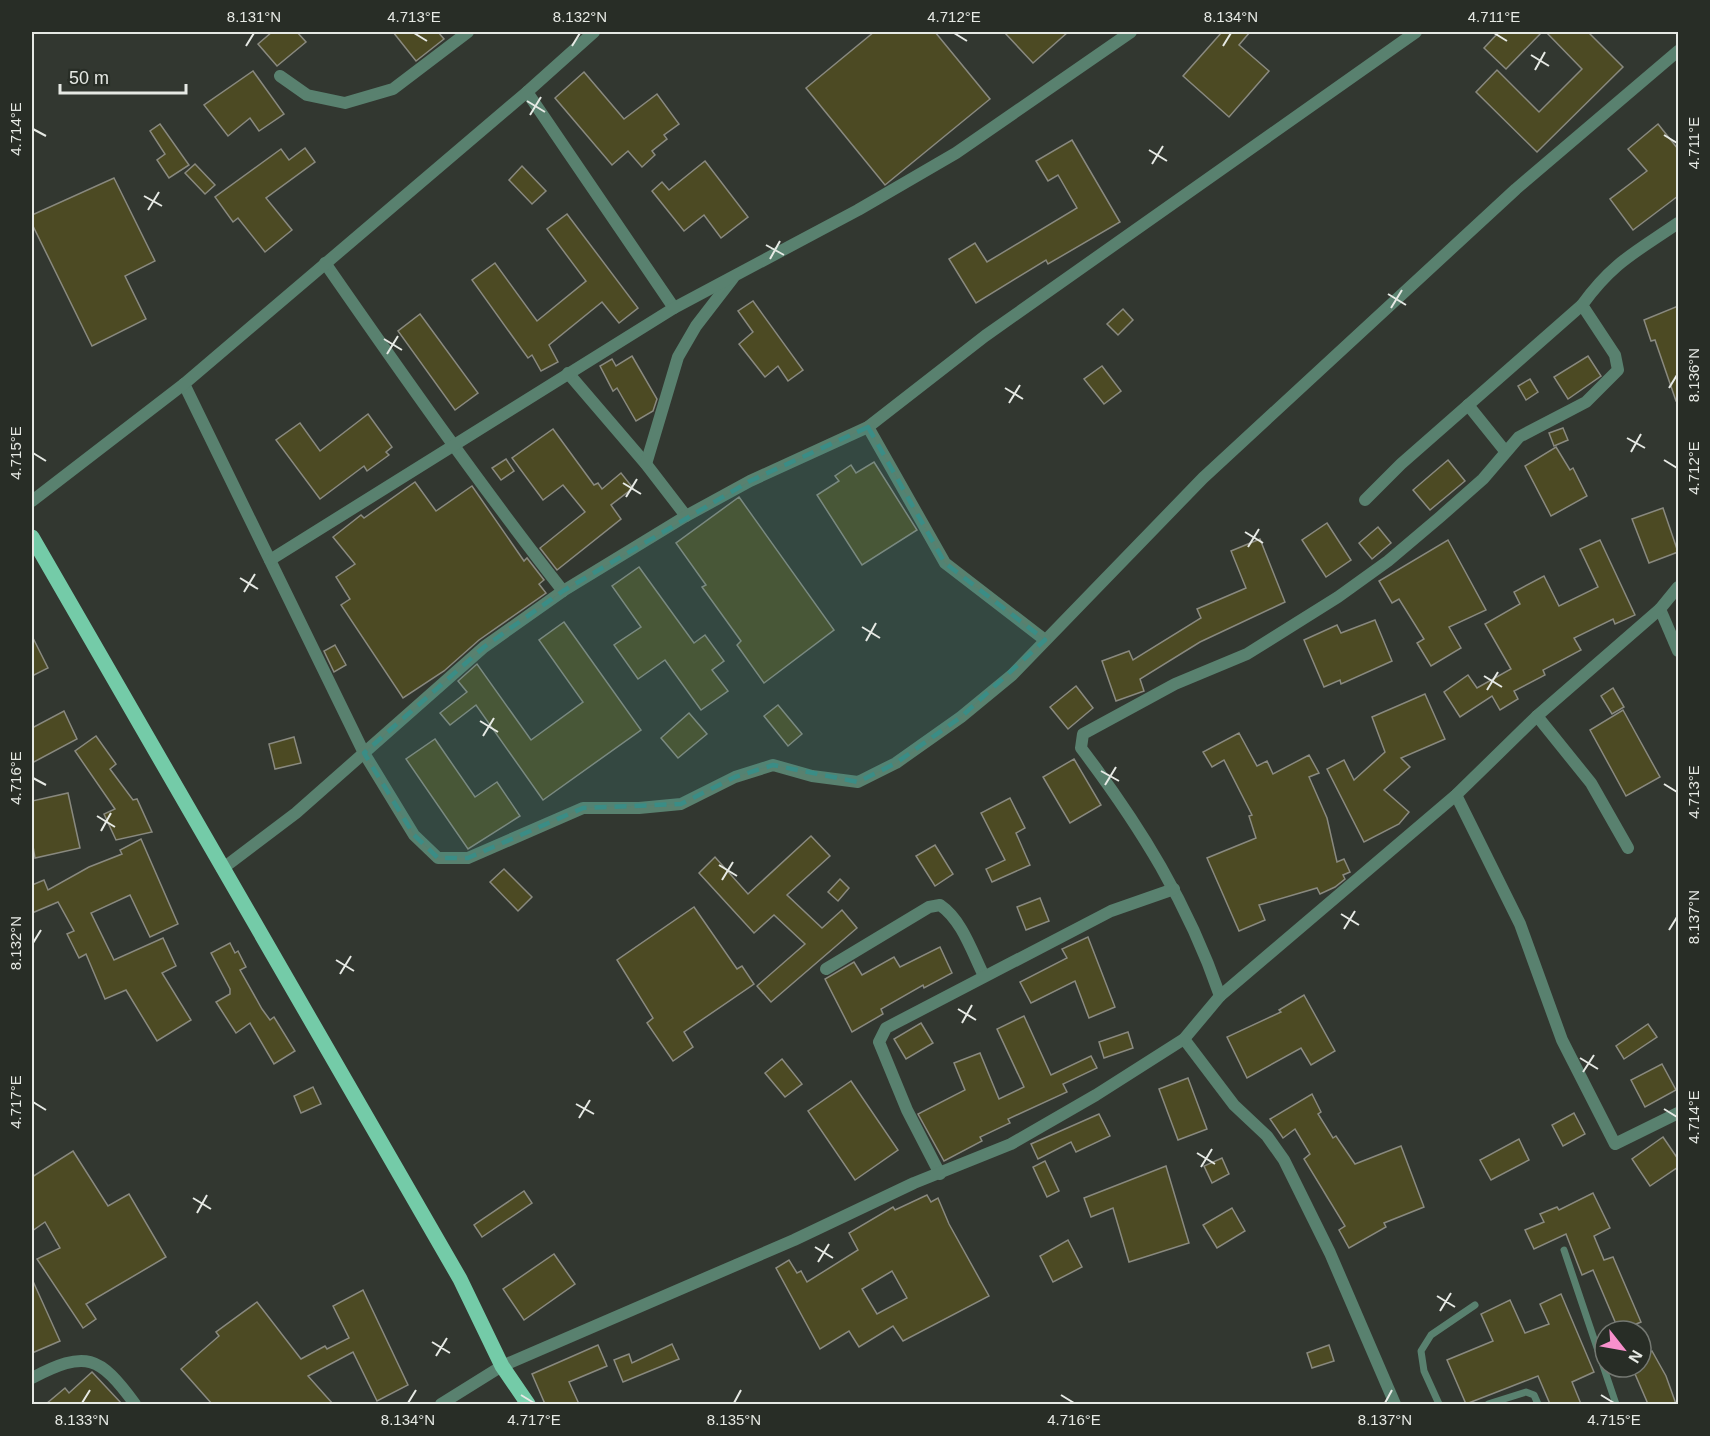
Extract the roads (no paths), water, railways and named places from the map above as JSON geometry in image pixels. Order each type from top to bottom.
[{"type":"main road","points":[[32,537],[460,1279],[502,1366],[528,1404]]},
{"type":"street","points":[[280,76],[307,96],[345,102],[393,88],[468,32]]},
{"type":"street","points":[[32,501],[184,384],[527,92],[594,32]]},
{"type":"street","points":[[270,560],[453,448],[568,373],[674,308],[858,210],[956,153],[1131,32]]},
{"type":"street","points":[[222,869],[296,813],[484,647],[563,591],[686,516],[750,481],[868,427],[984,336],[1416,32]]},
{"type":"street","points":[[184,384],[364,753],[414,835],[438,858],[468,858],[583,808],[639,808],[681,804],[735,777],[773,765],[812,776],[858,782],[896,763],[961,717],[1012,675],[1212,470],[1516,189],[1678,51]]},
{"type":"street","points":[[527,92],[674,308]]},
{"type":"street","points":[[1365,500],[1467,405],[1582,305],[1602,278],[1632,252],[1678,223]]},
{"type":"street","points":[[325,263],[453,448],[506,513],[563,591]]},
{"type":"street","points":[[646,464],[678,357],[696,326],[737,273]]},
{"type":"street","points":[[1220,996],[1203,945],[1174,889],[1123,804],[1081,748],[1083,734],[1175,684],[1247,654],[1338,597],[1388,561],[1483,479],[1519,437],[1586,402],[1618,370],[1615,355],[1582,305]]},
{"type":"street","points":[[568,373],[646,464],[686,516]]},
{"type":"street","points":[[1467,405],[1505,451]]},
{"type":"street","points":[[868,427],[945,563],[1045,640]]},
{"type":"street","points":[[441,1404],[502,1366],[794,1240],[914,1183],[1011,1144],[1096,1095],[1184,1039],[1220,996],[1456,795],[1537,716],[1660,609],[1678,587]]},
{"type":"street","points":[[1660,609],[1678,651]]},
{"type":"street","points":[[1537,716],[1591,783],[1628,848]]},
{"type":"street","points":[[1456,795],[1520,924],[1562,1040],[1615,1144],[1678,1113]]},
{"type":"street","points":[[940,1174],[907,1110],[879,1042],[886,1028],[1111,911],[1174,889]]},
{"type":"street","points":[[826,969],[929,907],[940,905],[948,911],[959,927],[984,976]]},
{"type":"street","points":[[1184,1039],[1234,1105],[1267,1136],[1284,1160],[1364,1330],[1395,1404]]},
{"type":"street","points":[[32,1378],[59,1364],[83,1359],[98,1364],[119,1383],[135,1404]]},
{"type":"lane","points":[[1564,1250],[1616,1404]]},
{"type":"lane","points":[[1439,1404],[1425,1371],[1421,1351],[1431,1335],[1475,1305]]},
{"type":"lane","points":[[1488,1404],[1526,1392],[1533,1395],[1538,1404]]}]
